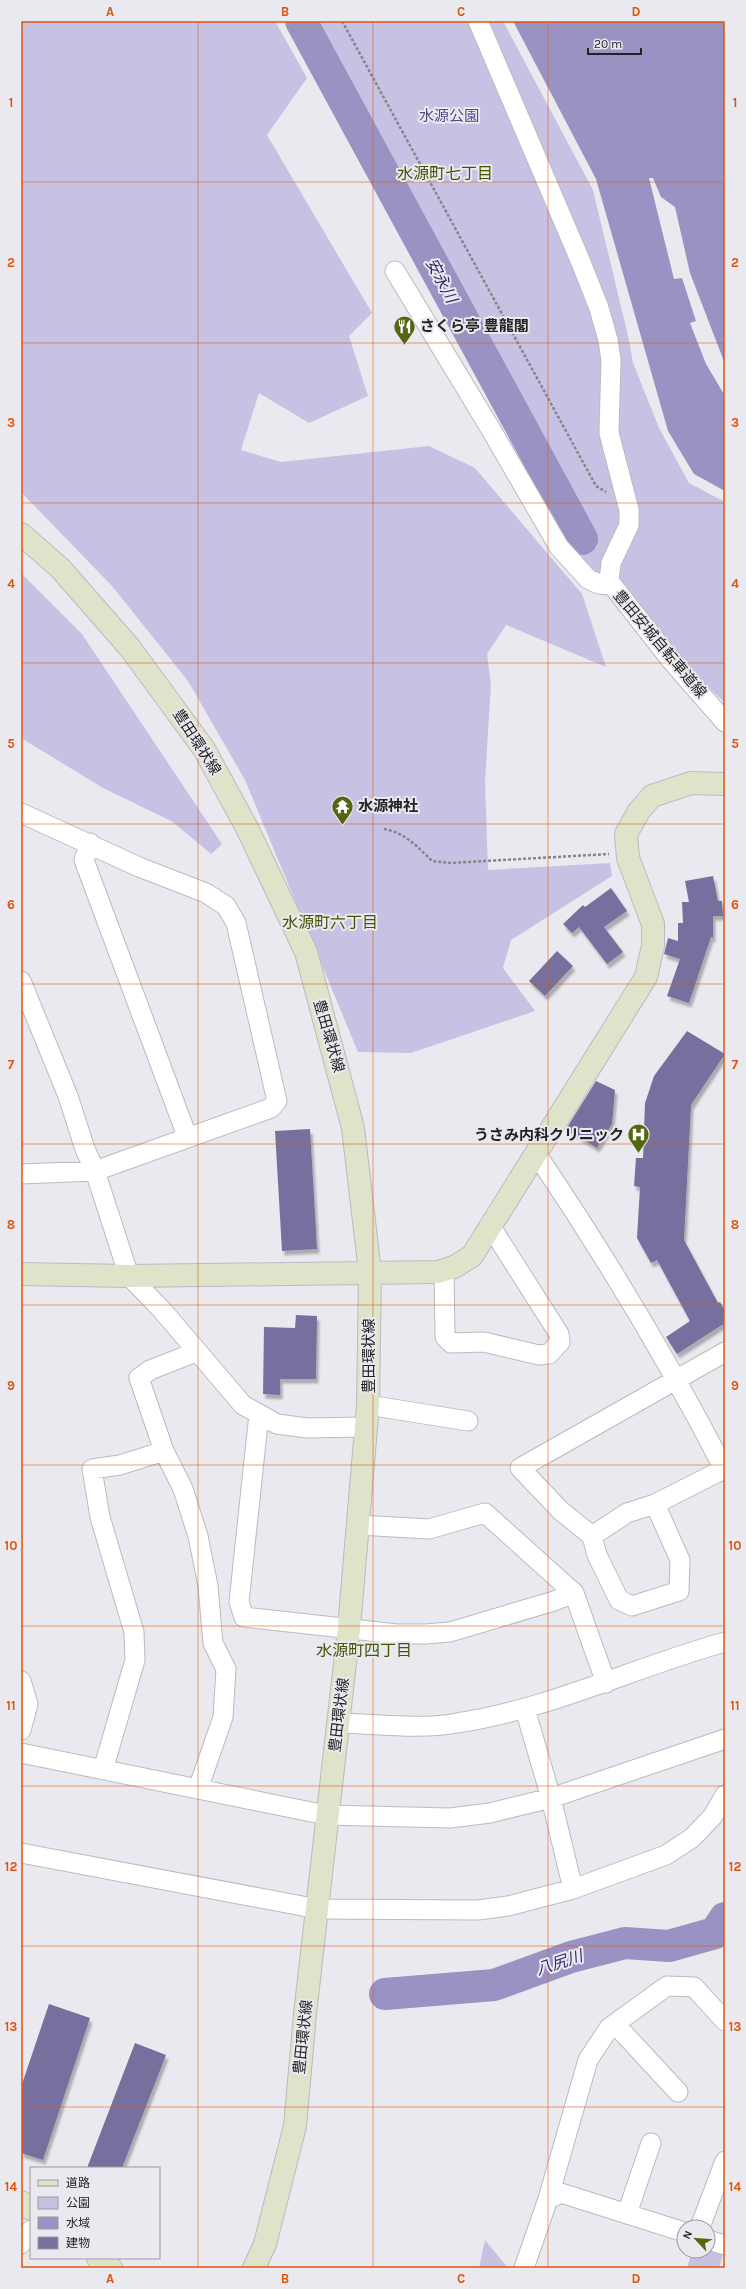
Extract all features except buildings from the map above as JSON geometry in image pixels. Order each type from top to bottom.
[{"type":"main road","name":"豊田環状線","points":[[21,534],[60,568],[116,631],[204,749],[247,828],[306,952],[353,1128],[370,1272],[368,1405],[358,1525],[349,1628],[339,1723],[326,1815],[318,1909],[305,2014],[295,2126],[265,2244],[254,2268]]},
{"type":"main road","points":[[21,1274],[128,1276],[444,1270],[454,1267],[472,1256],[537,1155],[646,977],[653,946],[653,924],[628,858],[626,834],[639,811],[652,796],[691,782],[725,784]]},
{"type":"main road","points":[[21,2202],[30,2208]]},
{"type":"main road","points":[[99,2259],[111,2268]]},
{"type":"street","points":[[395,271],[490,428],[559,547],[588,579],[599,584],[610,585],[609,570],[626,532],[629,510],[609,433],[611,360],[608,340],[599,308],[580,260],[478,21]]},
{"type":"street","name":"豊田安城自転車道線","points":[[610,585],[725,722]]},
{"type":"street","points":[[21,813],[139,866],[206,893],[226,906],[236,923],[276,1101],[271,1108],[187,1136],[95,1171],[71,1174],[21,1174]]},
{"type":"street","points":[[90,843],[84,860],[187,1136]]},
{"type":"street","points":[[21,982],[68,1096],[85,1149],[95,1171],[128,1276],[167,1316],[196,1352],[243,1404],[276,1424],[307,1428],[366,1427]]},
{"type":"street","points":[[537,1155],[610,1265],[676,1380],[724,1470],[655,1504],[627,1513],[592,1536]]},
{"type":"street","points":[[444,1270],[445,1337],[451,1343],[474,1341],[539,1355],[549,1354],[560,1342],[559,1334],[491,1227]]},
{"type":"street","points":[[196,1352],[150,1370],[139,1378],[164,1451],[183,1489],[198,1536],[208,1586],[214,1643],[226,1669],[223,1717],[198,1789]]},
{"type":"street","points":[[655,1504],[680,1560],[679,1591],[632,1606],[620,1600],[597,1555],[592,1536],[560,1511],[520,1468],[725,1352]]},
{"type":"street","points":[[368,1405],[468,1421]]},
{"type":"street","points":[[259,1414],[239,1602],[244,1617],[397,1634],[450,1632],[554,1601],[574,1593]]},
{"type":"street","points":[[103,1770],[135,1660],[134,1632],[100,1517],[92,1469],[120,1465],[164,1451]]},
{"type":"street","points":[[358,1525],[429,1529],[485,1513],[574,1593],[606,1683]]},
{"type":"street","points":[[339,1723],[418,1726],[457,1724],[525,1709],[606,1683],[693,1651],[725,1642]]},
{"type":"street","points":[[21,1681],[24,1704],[21,1730]]},
{"type":"street","points":[[525,1709],[551,1798],[573,1889]]},
{"type":"street","points":[[21,1753],[326,1815],[450,1818],[490,1813],[551,1798],[725,1740]]},
{"type":"street","points":[[21,1853],[318,1909],[478,1910],[508,1906],[573,1889],[666,1855],[692,1838],[713,1816],[725,1795]]},
{"type":"street","points":[[524,2268],[548,2199],[588,2060],[609,2028],[668,1986],[694,1987],[725,2021]]},
{"type":"street","points":[[615,2024],[678,2092]]},
{"type":"street","points":[[628,2214],[651,2143]]},
{"type":"street","points":[[703,2219],[725,2161]]},
{"type":"street","points":[[548,2199],[561,2193],[676,2229]]},
{"type":"street","points":[[21,2244],[30,2231]]},
{"type":"path","points":[[342,21],[596,486],[608,494]]},
{"type":"path","points":[[384,829],[395,831],[416,845],[432,861],[450,863],[612,854]]},
{"type":"green space","points":[[21,21],[275,21],[307,78],[267,135],[372,313],[349,336],[368,396],[309,423],[259,393],[241,450],[281,462],[429,446],[475,468],[582,594],[606,667],[506,625],[487,654],[491,685],[485,782],[488,870],[610,863],[612,876],[511,940],[503,968],[535,1011],[411,1053],[358,1052],[245,780],[188,681],[112,586],[21,492]]},
{"type":"green space","name":"水源公園","points":[[294,21],[503,21],[593,190],[629,340],[633,363],[659,428],[689,483],[725,502],[725,703],[591,572],[510,433],[474,357]]},
{"type":"green space","points":[[21,573],[82,634],[222,844],[211,854],[173,822],[103,788],[21,738]]},
{"type":"green space","points":[[485,2240],[508,2268],[479,2268]]},
{"type":"green space","points":[[716,2253],[723,2255],[719,2268],[687,2268],[690,2259],[716,2259]]},
{"type":"water","points":[[513,21],[725,21],[725,364],[690,273],[675,207],[661,197],[653,178],[649,178],[674,279],[682,278],[696,321],[690,323],[706,364],[725,396],[725,491],[694,474],[668,431],[596,179]]},
{"type":"waterway","name":"安永川","points":[[301,21],[582,539]]},
{"type":"waterway","name":"八尻川","points":[[385,1994],[494,1985],[571,1957],[625,1943],[669,1946],[715,1933],[725,1918]]},
{"type":"place","name":"さくら亭 豊龍閣","points":[[404,346]]},
{"type":"place","name":"水源神社","points":[[342,826]]},
{"type":"place","name":"うさみ内科クリニック","points":[[639,1154]]},
{"type":"district","name":"水源町七丁目","points":[[445,173]]},
{"type":"district","name":"水源町六丁目","points":[[330,922]]},
{"type":"district","name":"水源町四丁目","points":[[364,1650]]}]
